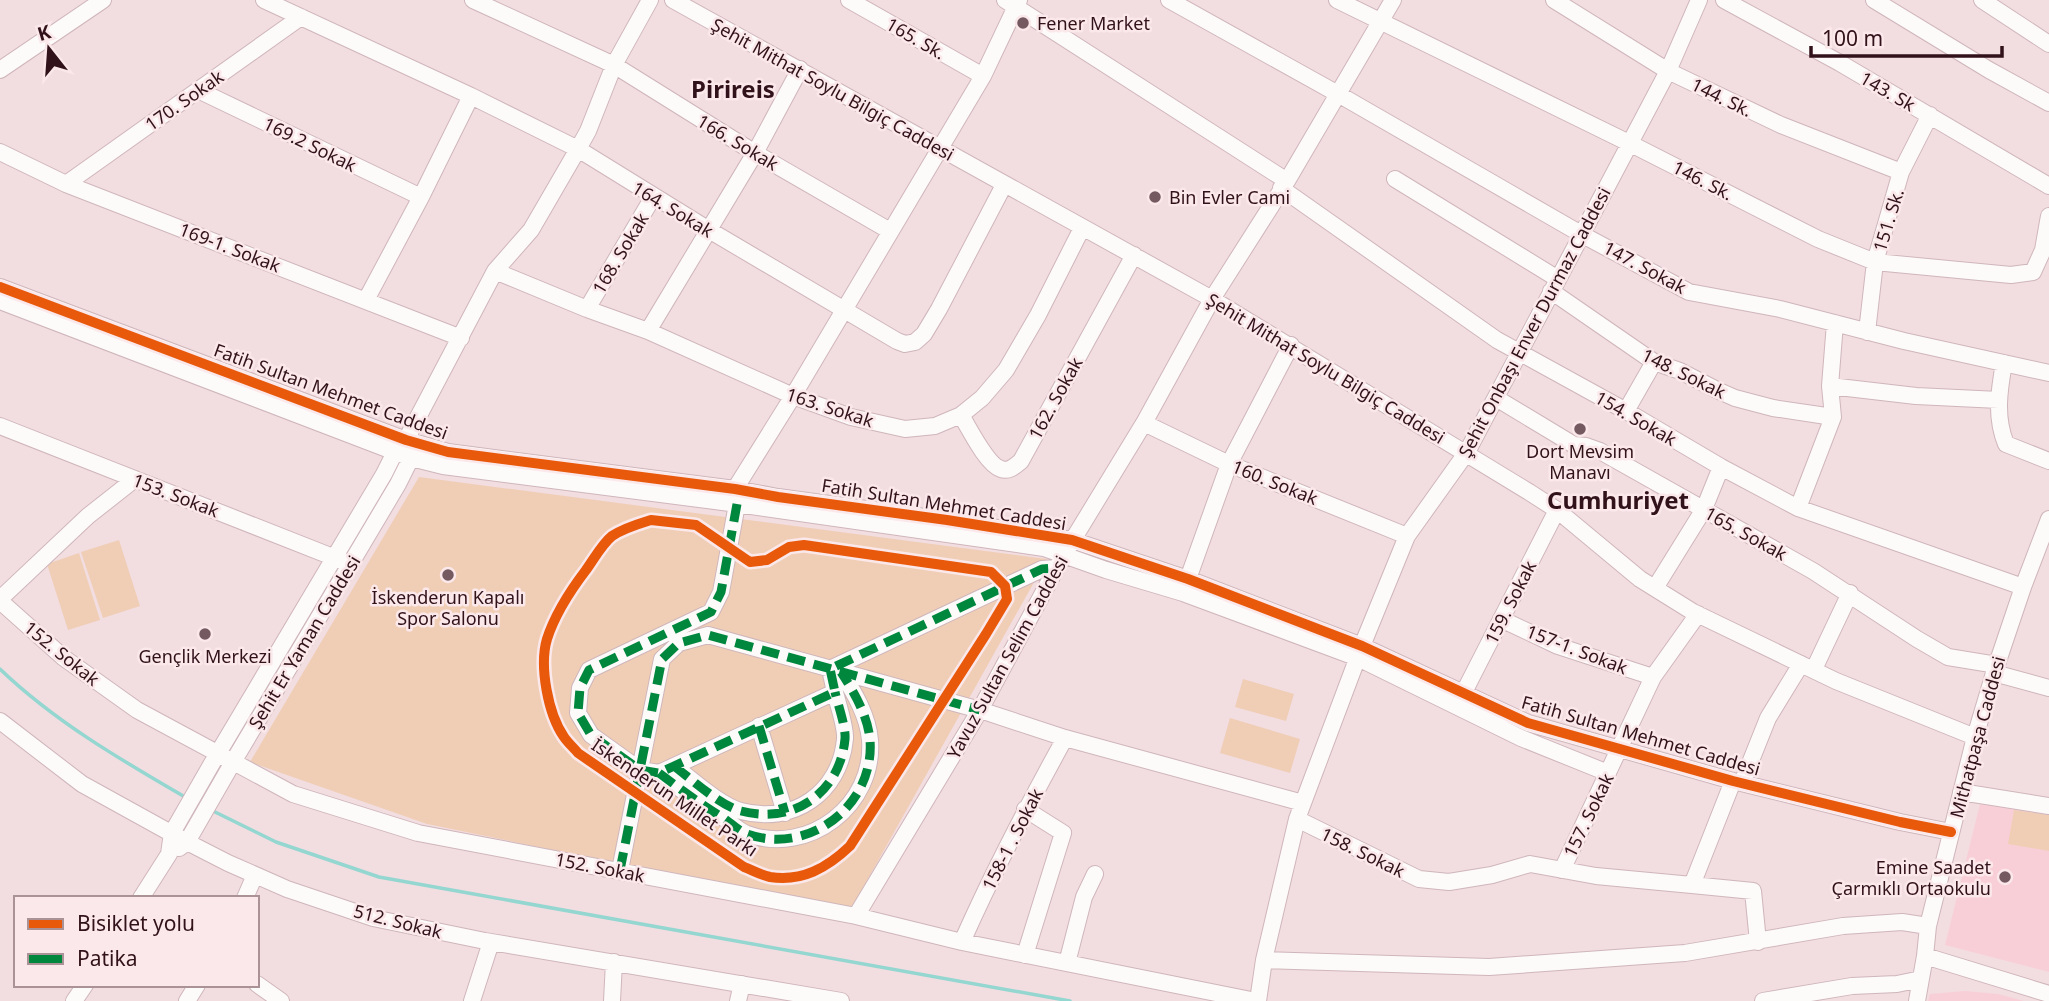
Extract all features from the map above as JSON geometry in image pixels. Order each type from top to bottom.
[{"type":"street","points":[[0,70],[103,0]]},
{"type":"street","name":"164. Sokak","points":[[264,0],[578,149],[653,197],[905,344],[915,342],[924,334],[1004,185]]},
{"type":"street","name":"166. Sokak","points":[[473,0],[614,65],[755,153],[890,231]]},
{"type":"street","name":"Şehit Er Yaman Caddesi","points":[[175,829],[401,446],[495,271],[530,230],[578,149],[588,131],[614,65],[650,0]]},
{"type":"street","name":"Şehit Mithat Soylu Bilgiç Caddesi","points":[[673,0],[1291,345],[1557,510],[1640,579],[1698,614],[1836,681],[1975,737]]},
{"type":"street","name":"165. Sk.","points":[[849,0],[983,76]]},
{"type":"street","name":"147. Sokak","points":[[1170,0],[1581,234],[1689,292],[1780,309],[2049,373]]},
{"type":"street","name":"146. Sk.","points":[[1337,0],[1818,239],[1875,262],[2011,275],[2033,272],[2043,250],[2049,216]]},
{"type":"street","name":"Yavuz Sultan Selim Caddesi","points":[[856,916],[981,710],[1059,562],[1144,423],[1212,299],[1284,185],[1393,0]]},
{"type":"street","name":"144. Sk.","points":[[1554,0],[1668,71],[1781,125],[1901,172]]},
{"type":"street","name":"Şehit Onbaşı Enver Durmaz Caddesi","points":[[1257,1001],[1297,820],[1407,536],[1467,452],[1668,71],[1699,0]]},
{"type":"street","name":"143. Sk","points":[[1724,0],[1829,57],[2049,186]]},
{"type":"street","points":[[1874,0],[2049,103]]},
{"type":"street","points":[[1982,0],[2049,44]]},
{"type":"street","points":[[835,692],[666,769],[640,770],[591,735],[578,713],[580,688],[589,670],[711,612],[721,592],[734,498],[983,76],[1013,2]]},
{"type":"street","name":"154. Sokak","points":[[1013,2],[1284,185],[1497,340],[1798,508],[2023,587]]},
{"type":"street","name":"170. Sokak","points":[[66,184],[301,17]]},
{"type":"street","points":[[648,331],[755,153],[800,69]]},
{"type":"street","name":"169.2 Sokak","points":[[198,90],[421,197]]},
{"type":"street","points":[[366,300],[471,96]]},
{"type":"street","name":"151. Sk.","points":[[1867,331],[1875,262],[1901,172],[1930,115]]},
{"type":"street","name":"169-1. Sokak","points":[[0,152],[66,184],[461,338]]},
{"type":"street","name":"148. Sokak","points":[[1395,179],[1555,285],[1654,362],[1680,371],[1734,398],[1773,408],[1833,416]]},
{"type":"street","name":"168. Sokak","points":[[587,309],[653,197]]},
{"type":"street","name":"163. Sokak","points":[[495,271],[648,331],[793,396],[851,417],[905,429],[935,426],[961,415],[982,398],[1006,370],[1038,315],[1082,228]]},
{"type":"street","name":"162. Sokak","points":[[961,415],[991,463],[999,469],[1014,467],[1021,461],[1134,256]]},
{"type":"street","name":"Fatih Sultan Mehmet Caddesi","points":[[0,287],[401,446]]},
{"type":"street","name":"Fatih Sultan Mehmet Caddesi","points":[[0,301],[401,446],[1044,548],[1059,562],[1184,593],[1360,652],[1521,738],[1608,773]]},
{"type":"street","points":[[1798,508],[1833,416],[1830,386],[1835,323]]},
{"type":"street","points":[[1188,579],[1229,464],[1291,345]]},
{"type":"street","points":[[1626,411],[1654,362]]},
{"type":"street","points":[[2004,363],[1999,400],[2000,429],[2006,444],[2049,461]]},
{"type":"street","points":[[1830,386],[1916,396],[1999,400]]},
{"type":"street","name":"165. Sokak","points":[[1496,398],[1574,445],[1600,451],[1704,509],[1850,593],[1948,657],[1995,669],[2049,688]]},
{"type":"street","name":"160. Sokak","points":[[1144,423],[1229,464],[1407,536]]},
{"type":"street","name":"153. Sokak","points":[[0,426],[352,564]]},
{"type":"street","points":[[401,446],[411,458]]},
{"type":"street","name":"Şehit Er Yaman Caddesi","points":[[190,837],[352,564],[411,458]]},
{"type":"street","name":"Fatih Sultan Mehmet Caddesi","points":[[411,458],[443,466],[734,498],[1072,540],[1188,579],[1528,723],[1737,782],[1951,832]]},
{"type":"street","points":[[1655,588],[1704,509],[1721,467]]},
{"type":"street","points":[[0,600],[88,516],[135,479]]},
{"type":"street","name":"159. Sokak","points":[[1463,694],[1557,510]]},
{"type":"street","name":"Mithatpaşa Caddesi","points":[[1917,1001],[1928,926],[1975,737],[1995,669],[2049,519]]},
{"type":"street","points":[[835,670],[1059,562]]},
{"type":"street","points":[[1692,885],[1768,718],[1808,667],[1850,593]]},
{"type":"street","name":"152. Sokak","points":[[0,600],[64,659],[137,710],[214,759],[293,794],[418,833],[856,916],[962,942],[1257,1001]]},
{"type":"street","name":"157. Sokak","points":[[1562,870],[1653,677],[1698,614]]},
{"type":"street","name":"157-1. Sokak","points":[[1501,619],[1558,646],[1653,677]]},
{"type":"street","points":[[620,870],[663,659],[679,643],[708,635],[1303,803]]},
{"type":"street","points":[[666,769],[739,811],[758,814],[785,813],[805,805],[822,793],[837,770],[846,737],[835,692],[835,670]]},
{"type":"street","points":[[666,769],[700,803],[747,834],[772,838],[798,837],[819,831],[846,808],[860,791],[870,760],[870,738],[862,712],[835,670]]},
{"type":"street","name":"512. Sokak","points":[[0,721],[82,784],[175,829],[256,876],[373,918],[491,942],[841,1001]]},
{"type":"street","points":[[1498,726],[1528,723]]},
{"type":"street","points":[[759,726],[785,813]]},
{"type":"street","name":"158-1 . Sokak","points":[[962,942],[1025,809],[1066,738]]},
{"type":"street","points":[[1961,792],[2049,806]]},
{"type":"street","points":[[1025,809],[1063,832],[1025,955]]},
{"type":"street","name":"158. Sokak","points":[[1297,820],[1419,879],[1449,882],[1492,875],[1530,864],[1596,876],[1753,891],[1758,942]]},
{"type":"street","points":[[169,854],[175,829]]},
{"type":"street","points":[[142,896],[169,854],[190,837]]},
{"type":"street","points":[[1067,963],[1084,897],[1095,874]]},
{"type":"street","points":[[246,896],[256,876]]},
{"type":"street","points":[[1265,960],[1489,967],[1685,953],[1843,926],[1902,922],[1928,926]]},
{"type":"street","points":[[472,1001],[491,942]]},
{"type":"street","points":[[1925,956],[2049,994]]},
{"type":"street","points":[[612,1001],[614,962]]},
{"type":"street","points":[[1763,1001],[1852,986],[1897,984],[1921,979]]},
{"type":"street","points":[[737,1001],[743,984]]},
{"type":"street","points":[[259,985],[281,1001]]},
{"type":"shaded area","points":[[419,477],[1047,559],[850,911],[427,824],[250,762]]},
{"type":"shaded area","points":[[119,540],[140,606],[103,618],[81,552]]},
{"type":"shaded area","points":[[79,553],[100,620],[68,630],[47,564]]},
{"type":"shaded area","points":[[1243,679],[1294,694],[1286,721],[1235,707]]},
{"type":"shaded area","points":[[1230,718],[1300,739],[1290,773],[1220,753]]},
{"type":"shaded area","name":"Emine Saadet Çarmıklı Ortaokulu","points":[[1981,800],[2049,809],[2049,972],[1945,945]]},
{"type":"shaded area","points":[[2014,810],[2049,815],[2049,851],[2008,844]]},
{"type":"shaded area","points":[[1965,991],[1998,994],[2024,1001],[1928,1001],[1930,994]]},
{"type":"waterway","points":[[0,669],[65,723],[185,797]]},
{"type":"waterway","points":[[211,810],[276,842],[379,877],[1070,1001]]},
{"type":"marked path","points":[[737,504],[721,592],[711,612],[589,670],[580,688],[578,713],[591,735],[640,770],[659,773],[835,692],[830,669],[1042,569],[1056,568]]},
{"type":"marked path","points":[[620,870],[662,659],[679,643],[708,635],[980,710]]},
{"type":"marked path","points":[[659,773],[747,834],[770,839],[793,838],[834,820],[850,804],[862,785],[869,764],[870,740],[866,722],[841,672]]},
{"type":"marked path","points":[[674,766],[715,798],[741,811],[760,814],[795,809],[824,789],[841,758],[845,734],[835,692]]},
{"type":"marked path","points":[[759,726],[785,813]]},
{"type":"cycle path","points":[[0,287],[406,440],[448,452],[735,489],[1072,540],[1188,579],[1362,646],[1528,723],[1733,781],[1951,832]]},
{"type":"cycle path","name":"İskenderun Millet Parkı","points":[[651,520],[696,525],[750,562],[767,560],[789,547],[804,545],[991,572],[1005,586],[1007,599],[850,846],[813,872],[782,878],[767,876],[744,867],[578,753],[558,727],[546,690],[544,662],[547,639],[554,621],[574,586],[608,539],[626,528],[651,520]]},
{"type":"place","name":"Fener Market","points":[[1023,23]]},
{"type":"place","name":"Bin Evler Cami","points":[[1155,197]]},
{"type":"place","name":"Dort Mevsim Manavı","points":[[1580,429]]},
{"type":"place","name":"İskenderun Kapalı Spor Salonu","points":[[448,575]]},
{"type":"place","name":"Gençlik Merkezi","points":[[205,634]]},
{"type":"place","name":"Emine Saadet Çarmıklı Ortaokulu","points":[[2005,877]]},
{"type":"district","name":"Pirireis","points":[[733,88]]},
{"type":"district","name":"Cumhuriyet","points":[[1618,499]]}]
